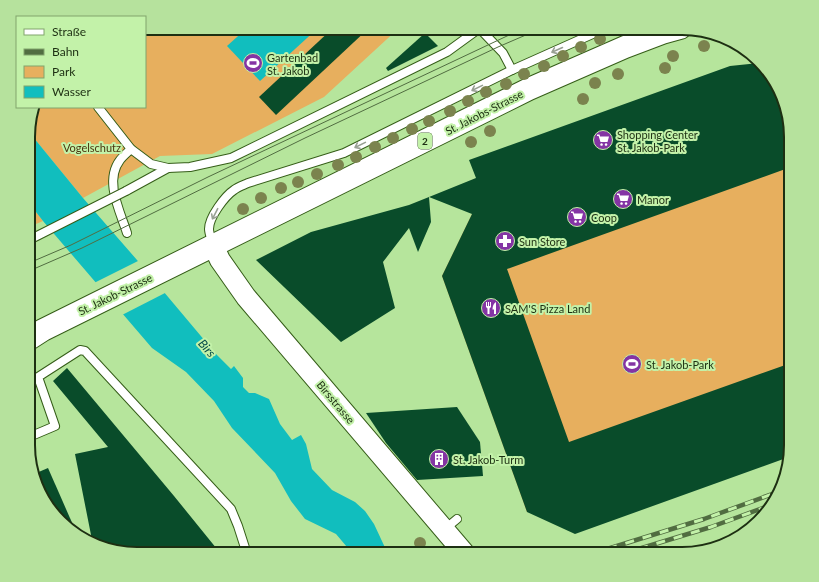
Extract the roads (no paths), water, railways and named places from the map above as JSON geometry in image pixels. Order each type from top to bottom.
[{"type":"main road","name":"St. Jakobs-Strasse","points":[[186,260],[213,245],[529,89],[625,47],[657,35]]},
{"type":"main road","name":"St. Jakob-Strasse","points":[[35,334],[186,260]]},
{"type":"street","name":"Birsstrasse","points":[[213,245],[220,260],[246,297],[451,524],[462,547]]},
{"type":"lane","points":[[99,108],[131,149],[151,164],[168,168],[190,167],[231,158],[447,52],[470,35]]},
{"type":"lane","points":[[486,35],[503,53],[512,70]]},
{"type":"lane","points":[[213,245],[209,229],[210,223],[225,198],[236,189],[248,183],[344,153],[512,70],[590,35]]},
{"type":"lane","points":[[127,233],[114,190],[114,173],[120,160],[131,149]]},
{"type":"lane","points":[[35,237],[168,168]]},
{"type":"lane","points":[[35,434],[55,426],[38,377],[80,350],[85,351],[231,509],[245,547]]},
{"type":"water","points":[[239,35],[310,35],[260,81],[227,46]]},
{"type":"water","name":"Birs","points":[[35,139],[216,354],[231,369],[234,366],[243,378],[243,387],[249,393],[255,393],[269,399],[280,424],[292,440],[301,435],[306,444],[312,469],[332,490],[355,502],[365,511],[374,524],[385,547],[347,547],[336,534],[305,519],[291,501],[275,473],[232,428],[214,401],[186,372],[152,348],[35,211]]},
{"type":"tram line","points":[[35,260],[71,245],[208,177],[509,35]]},
{"type":"tram line","points":[[35,268],[82,248],[305,138],[526,35]]},
{"type":"railway","points":[[614,547],[704,519],[770,495]]},
{"type":"railway","points":[[645,547],[711,527],[762,508]]},
{"type":"place","name":"Gartenbad St. Jakob","points":[[253,63]]},
{"type":"place","name":"Shopping Center St. Jakob-Park","points":[[603,140]]},
{"type":"place","name":"Manor","points":[[623,199]]},
{"type":"place","name":"Coop","points":[[577,217]]},
{"type":"place","name":"Sun Store","points":[[505,241]]},
{"type":"place","name":"SAM'S Pizza Land","points":[[491,308]]},
{"type":"place","name":"St. Jakob-Park","points":[[632,364]]},
{"type":"place","name":"St. Jakob-Turm","points":[[439,459]]},
{"type":"park label","name":"Vogelschutz","points":[[92,147]]}]
